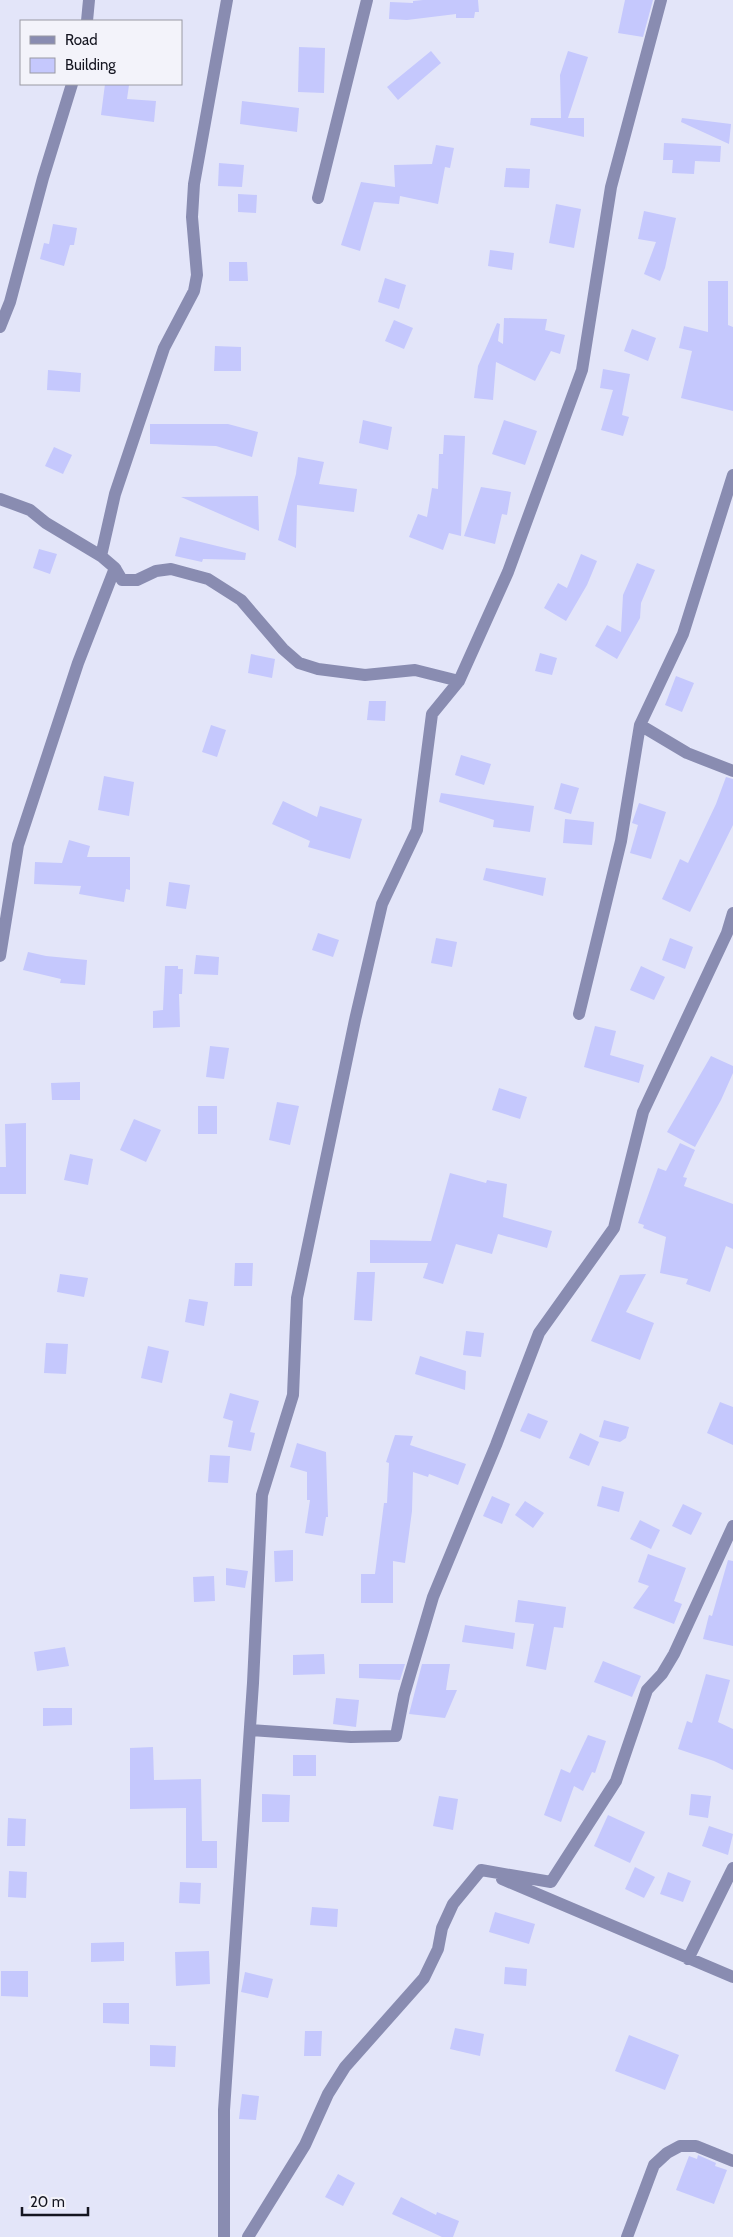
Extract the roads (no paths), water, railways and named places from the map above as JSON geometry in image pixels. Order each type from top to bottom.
[{"type":"street","points":[[87,20],[89,0]]},
{"type":"street","points":[[101,556],[115,494],[164,348],[194,291],[197,275],[192,217],[194,184],[227,0]]},
{"type":"street","points":[[318,198],[367,0]]},
{"type":"street","points":[[224,2237],[224,2110],[250,1730],[262,1495],[293,1395],[297,1298],[355,1020],[382,904],[417,830],[432,714],[459,681],[508,572],[582,370],[612,187],[661,0]]},
{"type":"street","points":[[0,327],[10,302],[43,178],[72,85]]},
{"type":"street","points":[[579,1014],[621,842],[640,725],[683,634],[733,475]]},
{"type":"street","points":[[0,499],[30,510],[46,523],[101,556],[115,568],[122,580],[130,582],[156,571],[170,569],[208,579],[241,600],[283,649],[300,663],[318,670],[364,675],[415,670],[459,681]]},
{"type":"street","points":[[0,956],[18,846],[78,662],[115,568]]},
{"type":"street","points":[[640,725],[687,753],[733,770]]},
{"type":"street","points":[[250,1730],[351,1737],[396,1736],[404,1695],[433,1597],[496,1445],[539,1333],[614,1228],[643,1112],[730,934],[733,913]]},
{"type":"street","points":[[481,1870],[551,1882],[616,1782],[647,1690],[662,1674],[674,1654],[733,1526]]},
{"type":"street","points":[[688,1959],[733,1868]]},
{"type":"street","points":[[481,1870],[733,1977]]},
{"type":"street","points":[[248,2237],[305,2145],[328,2094],[345,2067],[424,1978],[438,1949],[442,1928],[453,1904],[481,1870]]},
{"type":"street","points":[[627,2237],[654,2165],[667,2152],[680,2146],[696,2146],[733,2161]]}]
